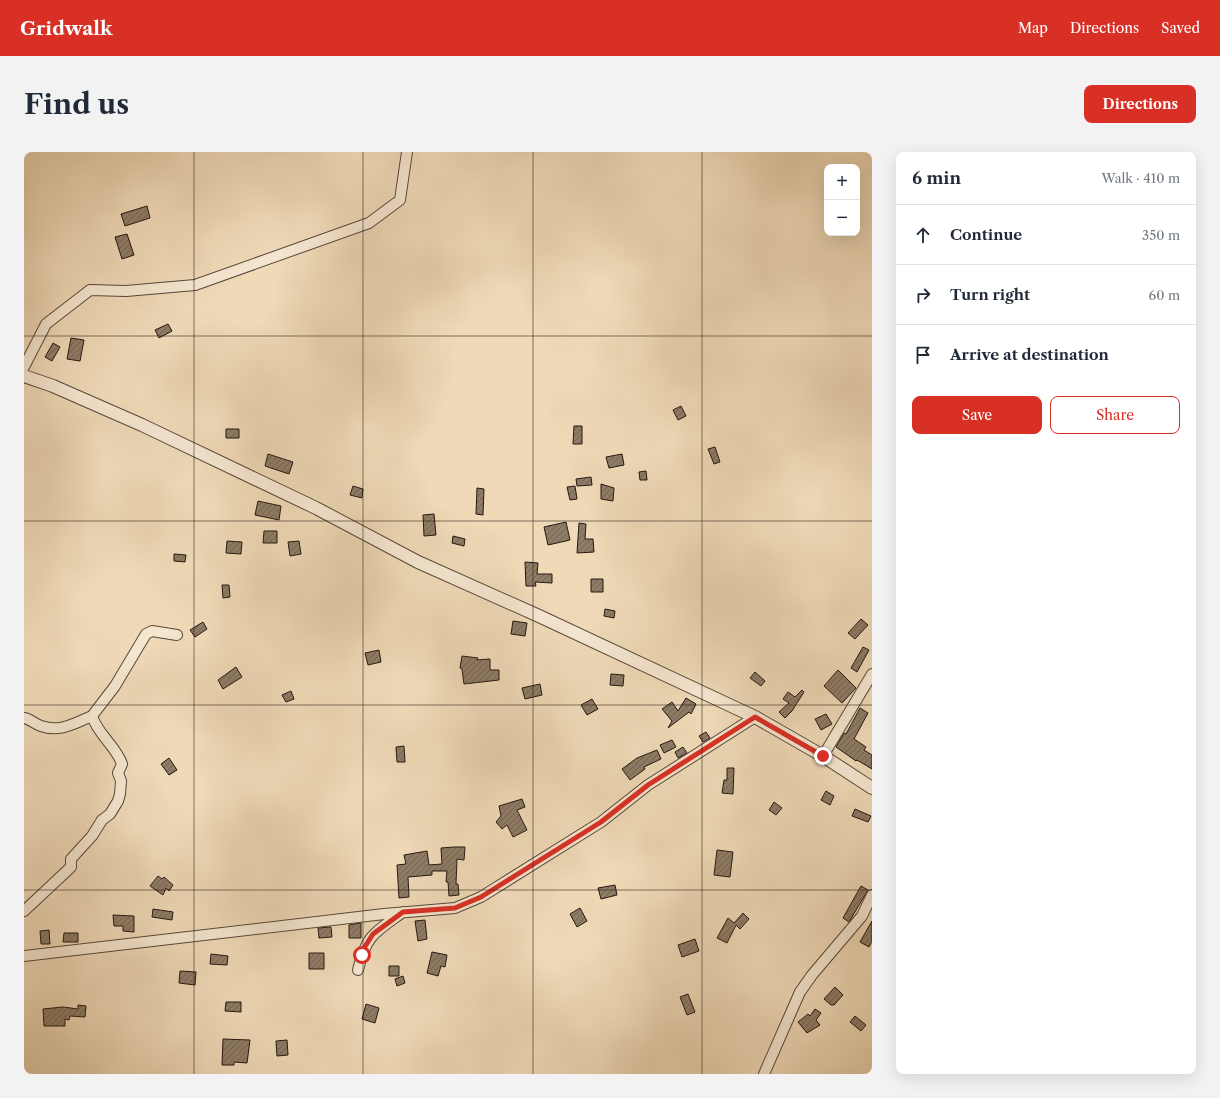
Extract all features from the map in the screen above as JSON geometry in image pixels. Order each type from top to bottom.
[{"type":"street","points":[[24,367],[46,324],[90,290],[126,290],[195,285],[369,223],[400,200],[406,152]]},
{"type":"street","points":[[24,376],[73,394],[188,447],[316,508],[418,562],[539,616],[755,717],[823,756],[872,788]]},
{"type":"street","points":[[24,718],[41,726],[66,728],[92,716],[115,686],[146,634],[152,631],[177,635]]},
{"type":"street","points":[[823,756],[872,674]]},
{"type":"street","points":[[24,911],[70,867],[71,859],[92,836],[102,820],[110,814],[118,801],[121,782],[118,773],[122,764],[120,758],[95,726],[92,716]]},
{"type":"street","points":[[24,956],[403,912],[455,908],[481,897],[601,822],[648,785],[755,717]]},
{"type":"street","points":[[764,1074],[800,992],[812,975],[862,916],[872,896]]},
{"type":"street","points":[[358,970],[364,948],[368,940],[381,927],[403,912]]},
{"type":"building","points":[[147,206],[150,218],[125,226],[121,214]]},
{"type":"building","points":[[127,234],[134,255],[122,259],[115,237]]},
{"type":"building","points":[[168,324],[172,331],[159,338],[155,330]]},
{"type":"building","points":[[71,338],[84,340],[80,361],[67,359]]},
{"type":"building","points":[[53,343],[60,347],[52,361],[45,357]]},
{"type":"building","points":[[681,406],[686,416],[678,420],[673,410]]},
{"type":"building","points":[[574,426],[582,426],[582,444],[573,444]]},
{"type":"building","points":[[226,429],[239,429],[239,438],[226,438]]},
{"type":"building","points":[[715,447],[720,462],[714,464],[708,449]]},
{"type":"building","points":[[268,454],[293,462],[289,474],[265,466]]},
{"type":"building","points":[[622,454],[624,465],[609,468],[606,457]]},
{"type":"building","points":[[646,471],[647,480],[640,480],[639,472]]},
{"type":"building","points":[[591,477],[592,485],[577,486],[576,479]]},
{"type":"building","points":[[601,484],[614,488],[613,501],[601,499]]},
{"type":"building","points":[[353,486],[363,489],[362,498],[350,495]]},
{"type":"building","points":[[575,486],[577,499],[570,500],[567,487]]},
{"type":"building","points":[[477,488],[484,489],[483,515],[476,514]]},
{"type":"building","points":[[258,501],[281,506],[279,520],[255,515]]},
{"type":"building","points":[[434,514],[436,535],[424,536],[423,515]]},
{"type":"building","points":[[566,522],[570,540],[548,545],[544,527]]},
{"type":"building","points":[[579,523],[586,524],[585,539],[593,539],[594,552],[577,553]]},
{"type":"building","points":[[264,531],[277,531],[277,543],[263,543]]},
{"type":"building","points":[[453,536],[465,539],[464,546],[452,543]]},
{"type":"building","points":[[227,541],[242,542],[241,554],[226,553]]},
{"type":"building","points":[[299,541],[301,554],[290,556],[288,542]]},
{"type":"building","points":[[174,554],[186,555],[185,562],[174,561]]},
{"type":"building","points":[[525,562],[538,563],[537,574],[552,574],[552,583],[535,582],[536,586],[526,586]]},
{"type":"building","points":[[591,579],[603,579],[603,592],[591,592]]},
{"type":"building","points":[[222,585],[229,585],[230,597],[223,598]]},
{"type":"building","points":[[605,609],[615,611],[614,618],[604,616]]},
{"type":"building","points":[[861,619],[868,625],[855,639],[848,633]]},
{"type":"building","points":[[513,621],[527,623],[525,636],[511,634]]},
{"type":"building","points":[[203,622],[207,629],[195,637],[190,630]]},
{"type":"building","points":[[863,647],[869,650],[857,672],[851,668]]},
{"type":"building","points":[[379,650],[381,662],[368,665],[365,653]]},
{"type":"building","points":[[462,656],[478,658],[477,660],[490,659],[490,670],[499,670],[499,680],[464,684],[462,669],[460,668]]},
{"type":"building","points":[[236,667],[242,677],[223,689],[218,680]]},
{"type":"building","points":[[838,670],[856,688],[842,703],[824,686]]},
{"type":"building","points":[[755,672],[765,681],[761,686],[750,678]]},
{"type":"building","points":[[611,674],[624,675],[623,686],[610,685]]},
{"type":"building","points":[[540,684],[542,695],[525,699],[522,688]]},
{"type":"building","points":[[802,690],[804,692],[792,711],[785,718],[779,712],[789,703],[783,699],[788,692],[795,697]]},
{"type":"building","points":[[291,691],[294,699],[286,702],[282,695]]},
{"type":"building","points":[[686,698],[696,704],[691,714],[689,712],[668,728],[672,721],[662,709],[672,702],[678,711]]},
{"type":"building","points":[[592,699],[598,709],[587,715],[581,705]]},
{"type":"building","points":[[860,708],[868,713],[854,739],[866,747],[864,750],[872,755],[872,769],[857,760],[856,761],[836,747],[844,733],[846,734]]},
{"type":"building","points":[[826,714],[832,724],[821,730],[815,719]]},
{"type":"building","points":[[706,732],[710,738],[703,742],[699,736]]},
{"type":"building","points":[[672,740],[676,747],[664,753],[660,745]]},
{"type":"building","points":[[404,746],[405,762],[397,762],[396,747]]},
{"type":"building","points":[[683,747],[687,753],[678,758],[675,752]]},
{"type":"building","points":[[657,750],[661,759],[644,767],[645,769],[630,780],[622,769],[637,758]]},
{"type":"building","points":[[169,758],[177,770],[169,775],[161,764]]},
{"type":"building","points":[[727,768],[734,768],[733,794],[722,793],[724,780],[727,780]]},
{"type":"building","points":[[826,791],[834,796],[830,805],[821,800]]},
{"type":"building","points":[[522,799],[525,807],[517,810],[527,830],[513,837],[507,825],[502,829],[496,822],[501,816],[499,806]]},
{"type":"building","points":[[774,802],[782,808],[776,815],[769,810]]},
{"type":"building","points":[[855,809],[871,816],[868,822],[852,816]]},
{"type":"building","points":[[465,847],[464,860],[457,859],[456,884],[458,884],[459,895],[449,896],[448,882],[446,882],[447,871],[432,871],[432,875],[408,877],[409,897],[399,898],[397,865],[406,864],[404,855],[427,851],[429,865],[442,864],[441,848]]},
{"type":"building","points":[[717,850],[733,852],[730,877],[714,875]]},
{"type":"building","points":[[158,876],[162,879],[164,877],[173,885],[169,891],[166,888],[163,895],[150,886]]},
{"type":"building","points":[[615,885],[617,895],[601,899],[598,888]]},
{"type":"building","points":[[861,886],[868,890],[849,922],[843,918]]},
{"type":"building","points":[[580,908],[587,921],[577,927],[570,914]]},
{"type":"building","points":[[153,909],[173,912],[172,920],[152,917]]},
{"type":"building","points":[[743,913],[749,919],[740,929],[736,925],[727,943],[717,938],[728,918],[734,923]]},
{"type":"building","points":[[113,915],[134,916],[134,932],[123,931],[123,926],[114,926]]},
{"type":"building","points":[[425,920],[427,939],[418,941],[415,921]]},
{"type":"building","points":[[872,921],[872,941],[869,947],[860,942]]},
{"type":"building","points":[[361,923],[361,938],[349,938],[349,925]]},
{"type":"building","points":[[331,927],[332,937],[319,938],[318,928]]},
{"type":"building","points":[[49,930],[50,944],[41,944],[40,931]]},
{"type":"building","points":[[64,933],[78,933],[78,942],[63,942]]},
{"type":"building","points":[[695,939],[699,951],[682,957],[678,945]]},
{"type":"building","points":[[432,952],[447,955],[445,967],[441,966],[438,976],[427,973]]},
{"type":"building","points":[[309,953],[324,953],[324,969],[309,969]]},
{"type":"building","points":[[211,954],[228,956],[227,965],[210,964]]},
{"type":"building","points":[[389,966],[399,966],[399,976],[389,976]]},
{"type":"building","points":[[180,971],[196,972],[195,985],[179,983]]},
{"type":"building","points":[[403,976],[405,983],[397,986],[395,979]]},
{"type":"building","points":[[835,987],[843,995],[834,1005],[831,1005],[824,999]]},
{"type":"building","points":[[688,994],[695,1012],[687,1015],[680,997]]},
{"type":"building","points":[[226,1002],[241,1002],[241,1012],[225,1011]]},
{"type":"building","points":[[366,1004],[379,1008],[375,1023],[362,1019]]},
{"type":"building","points":[[78,1005],[86,1006],[85,1017],[70,1016],[69,1020],[65,1019],[65,1026],[44,1026],[43,1009],[63,1007],[78,1009]]},
{"type":"building","points":[[815,1009],[821,1013],[816,1020],[820,1025],[807,1033],[798,1022],[808,1014],[810,1016]]},
{"type":"building","points":[[855,1016],[866,1025],[861,1031],[850,1022]]},
{"type":"building","points":[[223,1039],[250,1040],[247,1063],[234,1062],[234,1065],[222,1065]]},
{"type":"building","points":[[287,1040],[288,1055],[277,1056],[276,1041]]},
{"type":"route","points":[[362,955],[368,940],[373,934],[403,912],[455,908],[481,897],[601,822],[648,785],[738,726],[755,717],[823,756]]}]
